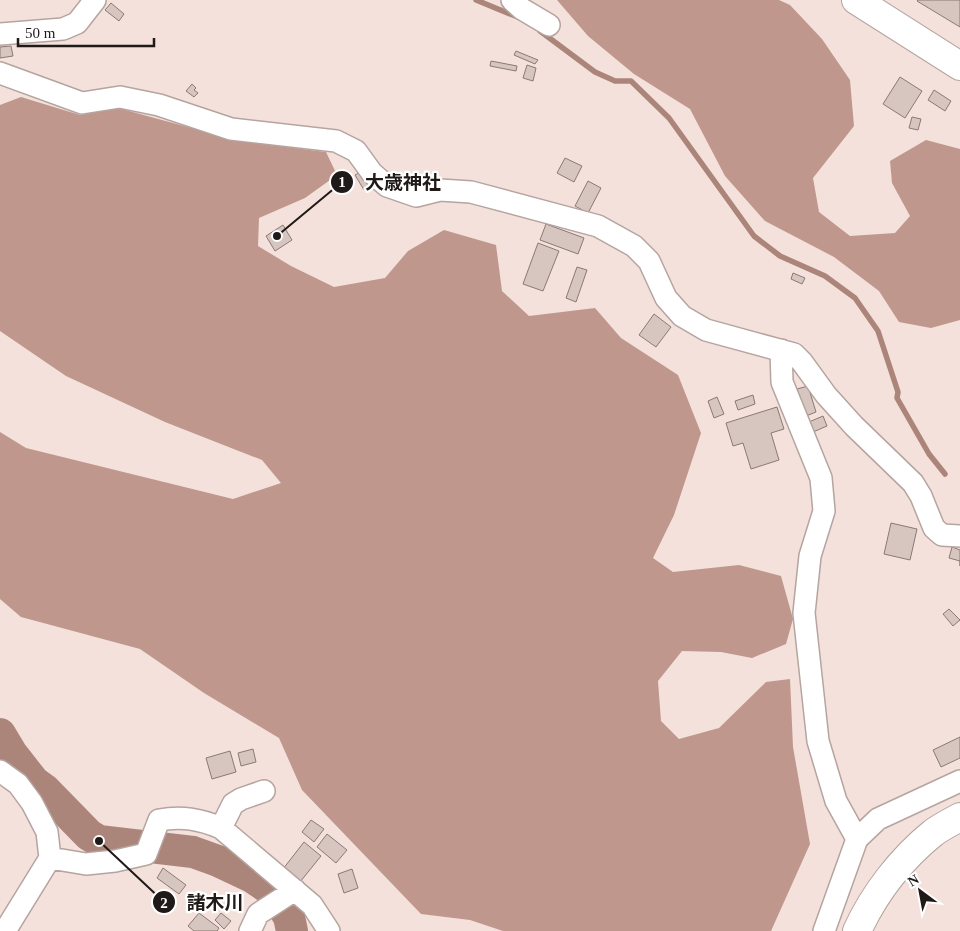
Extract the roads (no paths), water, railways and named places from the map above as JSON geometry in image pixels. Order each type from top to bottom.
[{"type":"street","points":[[0,34],[63,29],[77,23],[96,0]]},
{"type":"street","points":[[512,0],[522,9],[549,25]]},
{"type":"street","points":[[856,0],[960,66]]},
{"type":"street","points":[[0,73],[82,104],[120,97],[159,105],[231,129],[336,141],[356,151],[372,173],[387,186],[416,196],[440,190],[471,192],[598,226],[634,246],[649,261],[666,298],[682,316],[706,330],[794,354],[854,426],[913,483],[922,496],[934,528],[942,535],[960,536]]},
{"type":"street","points":[[781,350],[782,382],[821,478],[824,511],[810,556],[804,613],[818,741],[836,802],[858,839]]},
{"type":"street","points":[[0,771],[18,784],[32,803],[48,832],[50,858],[5,931]]},
{"type":"street","points":[[824,931],[858,839],[878,819],[960,781]]},
{"type":"street","points":[[221,828],[233,804],[241,799],[264,791]]},
{"type":"street","points":[[50,858],[86,864],[115,861],[146,854],[159,820],[176,817],[205,821],[221,828],[312,905],[329,931]]},
{"type":"street","points":[[857,931],[868,908],[899,867],[934,833],[960,817]]},
{"type":"street","points":[[250,931],[258,914],[294,890]]},
{"type":"waterway","points":[[476,0],[520,18]]},
{"type":"waterway","points":[[540,31],[595,72],[615,81],[631,81],[669,118],[754,236],[780,256],[825,276],[855,298],[878,331],[898,392],[897,398],[929,454],[945,474]]},
{"type":"waterway","points":[[0,734],[12,754],[34,782],[45,790],[89,835],[99,841],[193,852],[252,877],[274,892],[289,917],[292,931]]},
{"type":"place","name":"大歳神社","points":[[277,236]]},
{"type":"place","name":"諸木川","points":[[99,841]]}]
